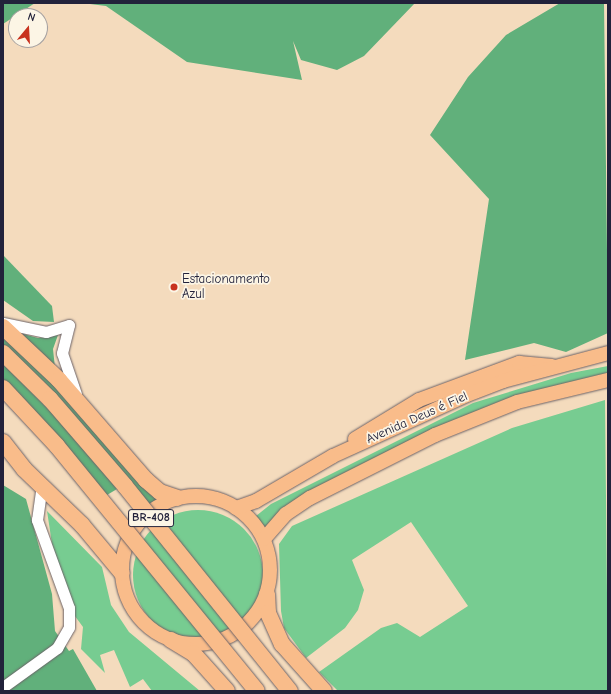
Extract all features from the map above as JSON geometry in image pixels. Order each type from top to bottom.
[{"type":"highway","points":[[3,327],[78,400],[146,480],[160,492],[177,498]]},
{"type":"highway","name":"BR-408","points":[[3,353],[50,399],[120,480],[290,691]]},
{"type":"highway","name":"BR-408","points":[[3,388],[57,446],[258,691]]},
{"type":"highway","points":[[3,442],[42,486],[82,525],[122,573]]},
{"type":"highway","points":[[267,594],[268,613],[282,644],[324,691]]},
{"type":"highway","points":[[171,640],[193,653],[227,691]]},
{"type":"main road","name":"Avenida Deus é Fiel","points":[[236,508],[256,501],[333,456],[467,395],[554,367],[608,353]]},
{"type":"main road","name":"Avenida Deus é Fiel","points":[[264,539],[286,514],[310,498],[435,435],[517,402],[608,380]]},
{"type":"main road","points":[[197,496],[236,508],[264,539],[271,566],[267,594],[250,623],[225,638],[186,644],[171,640],[152,629],[136,614],[126,594],[122,573],[125,548],[136,526],[154,508],[177,498],[197,496]]},
{"type":"street","points":[[3,323],[46,332],[69,325],[62,353],[78,400]]},
{"type":"street","points":[[3,687],[57,648],[69,627],[68,608],[36,520],[42,486]]},
{"type":"green space","points":[[3,3],[35,3],[27,8],[8,8],[8,21],[3,24]]},
{"type":"green space","points":[[82,3],[415,3],[364,56],[337,70],[301,60],[293,41],[302,80],[187,62],[106,6]]},
{"type":"green space","points":[[560,3],[604,3],[608,333],[566,352],[534,343],[465,360],[489,199],[430,135],[468,77],[506,35]]},
{"type":"green space","points":[[3,255],[52,306],[54,322],[33,321],[3,300]]},
{"type":"green space","points":[[16,332],[38,338],[58,335],[53,349],[55,368]]},
{"type":"green space","points":[[3,336],[44,372],[159,501],[147,508],[3,350]]},
{"type":"green space","points":[[3,364],[57,418],[117,489],[107,495],[3,381]]},
{"type":"green space","points":[[608,366],[608,382],[432,434],[266,529],[256,516],[271,504],[473,403],[571,373]]},
{"type":"green space","points":[[605,400],[608,691],[338,691],[319,672],[381,628],[397,623],[420,637],[468,606],[411,522],[352,560],[364,590],[358,610],[345,628],[306,658],[284,628],[281,611],[279,544],[292,526],[512,428]]},
{"type":"green space","points":[[3,485],[26,499],[52,594],[55,631],[69,651],[73,649],[97,691],[3,691]]},
{"type":"green space","points":[[204,510],[223,515],[244,529],[258,550],[262,562],[262,588],[258,600],[244,621],[223,635],[211,639],[192,640],[173,635],[152,621],[138,600],[134,588],[133,569],[138,550],[152,529],[173,515],[185,511]]},
{"type":"green space","points":[[47,511],[102,567],[111,605],[129,632],[200,691],[152,691],[143,679],[130,687],[114,650],[100,655],[105,673],[81,649],[83,627],[69,608],[58,583]]},
{"type":"place","name":"Estacionamento Azul","points":[[174,287]]}]
